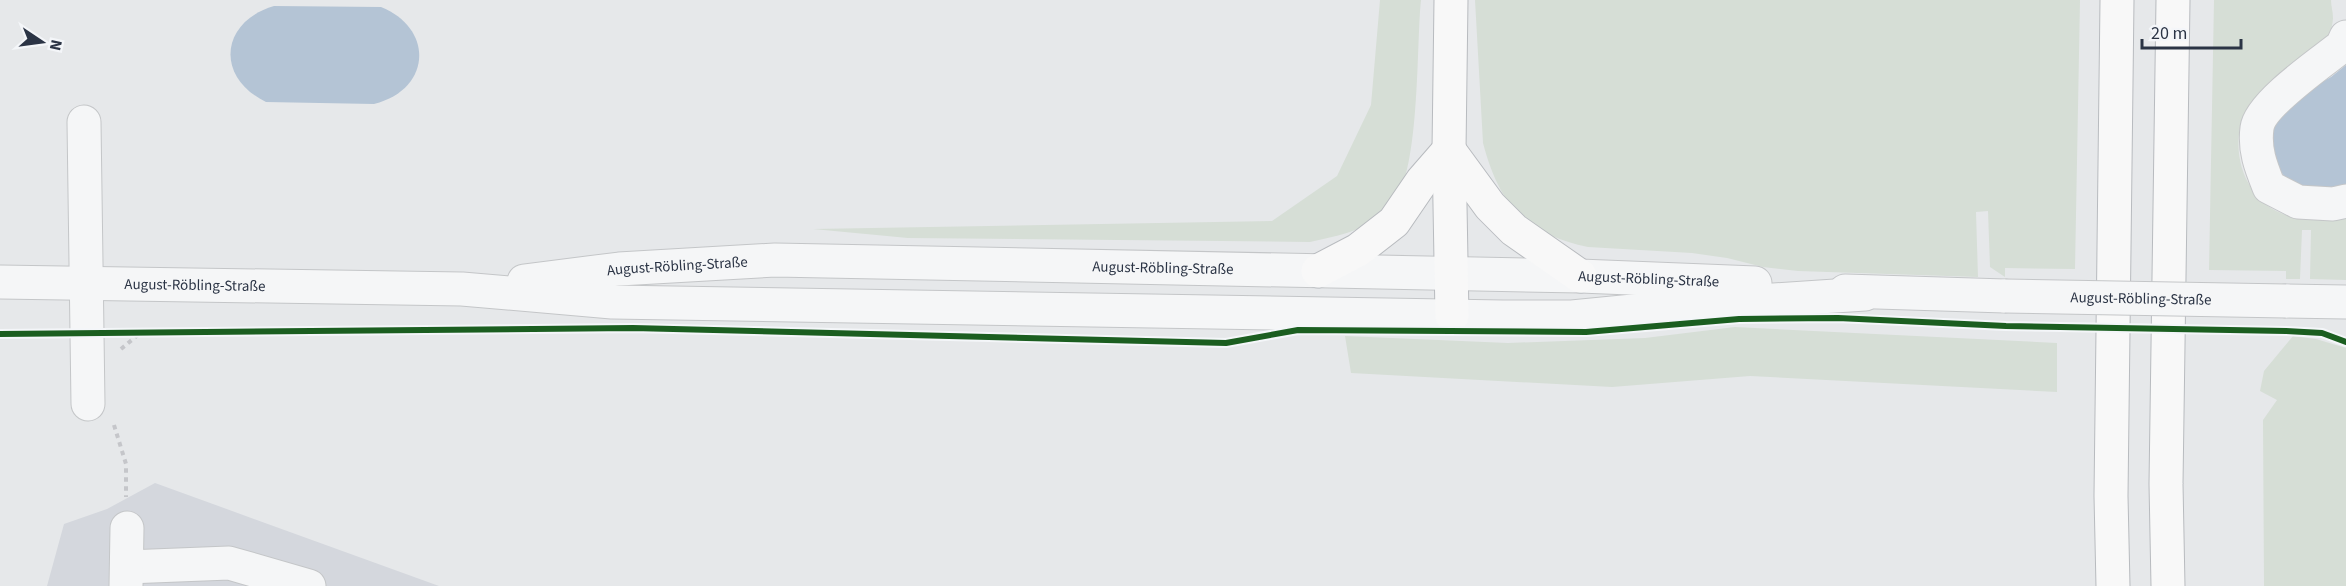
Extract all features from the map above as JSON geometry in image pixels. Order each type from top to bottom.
[{"type":"highway","points":[[1451,0],[1449,150],[1452,316]]},
{"type":"highway","points":[[2113,586],[2116,0]]},
{"type":"highway","points":[[2168,586],[2166,484],[2173,0]]},
{"type":"highway","points":[[1318,271],[1358,250],[1394,222],[1422,181],[1449,150]]},
{"type":"highway","points":[[1449,150],[1490,206],[1514,230],[1580,276]]},
{"type":"street","points":[[2346,37],[2342,46],[2270,103],[2257,126],[2256,154],[2269,187],[2298,202],[2333,204],[2346,201]]},
{"type":"street","points":[[84,122],[88,404]]},
{"type":"street","name":"August-Röbling-Straße","points":[[462,289],[619,269],[775,260],[1580,276],[1766,283],[1865,294]]},
{"type":"street","name":"August-Röbling-Straße","points":[[0,282],[462,289],[612,302],[1452,316],[1572,317],[1684,306],[1865,294],[2346,303]]},
{"type":"street","points":[[127,528],[127,577],[229,563],[309,586]]},
{"type":"path","points":[[115,354],[140,334]]},
{"type":"path","points":[[113,424],[126,464],[127,528]]},
{"type":"shaded area","points":[[1380,0],[1421,0],[1415,110],[1407,169],[1400,192],[1390,208],[1362,227],[1310,242],[908,238],[813,229],[1272,221],[1337,176],[1371,105]]},
{"type":"shaded area","points":[[1475,0],[2080,0],[2075,269],[2005,268],[2005,277],[1990,267],[1988,211],[1976,212],[1978,277],[1798,271],[1763,267],[1727,258],[1692,253],[1588,247],[1547,234],[1518,213],[1507,199],[1497,183],[1483,143]]},
{"type":"shaded area","points":[[2214,0],[2331,0],[2333,18],[2326,39],[2299,67],[2249,105],[2242,121],[2239,156],[2252,189],[2263,202],[2278,212],[2301,218],[2346,215],[2346,280],[2310,279],[2311,230],[2302,230],[2300,279],[2286,279],[2286,271],[2209,270]]},
{"type":"shaded area","points":[[1735,327],[2057,343],[2057,392],[1750,376],[1612,387],[1351,373],[1345,336],[1508,343],[1645,338]]},
{"type":"shaded area","points":[[2293,336],[2316,339],[2346,348],[2346,586],[2264,586],[2263,420],[2277,400],[2260,391],[2264,371]]},
{"type":"shaded area","points":[[155,483],[439,586],[47,586],[64,524],[107,509]]},
{"type":"water","points":[[274,6],[381,7],[399,17],[411,29],[418,44],[419,58],[416,73],[407,86],[393,97],[374,104],[266,102],[249,91],[238,79],[232,65],[231,51],[234,37],[243,24],[256,14]]},
{"type":"water","points":[[2346,65],[2346,189],[2305,187],[2295,184],[2287,179],[2280,170],[2266,142],[2290,100],[2331,77]]},
{"type":"cycle path","points":[[0,334],[633,328],[1226,343],[1298,330],[1586,332],[1739,319],[1838,318],[2006,326],[2286,331],[2322,333],[2346,342]]}]
